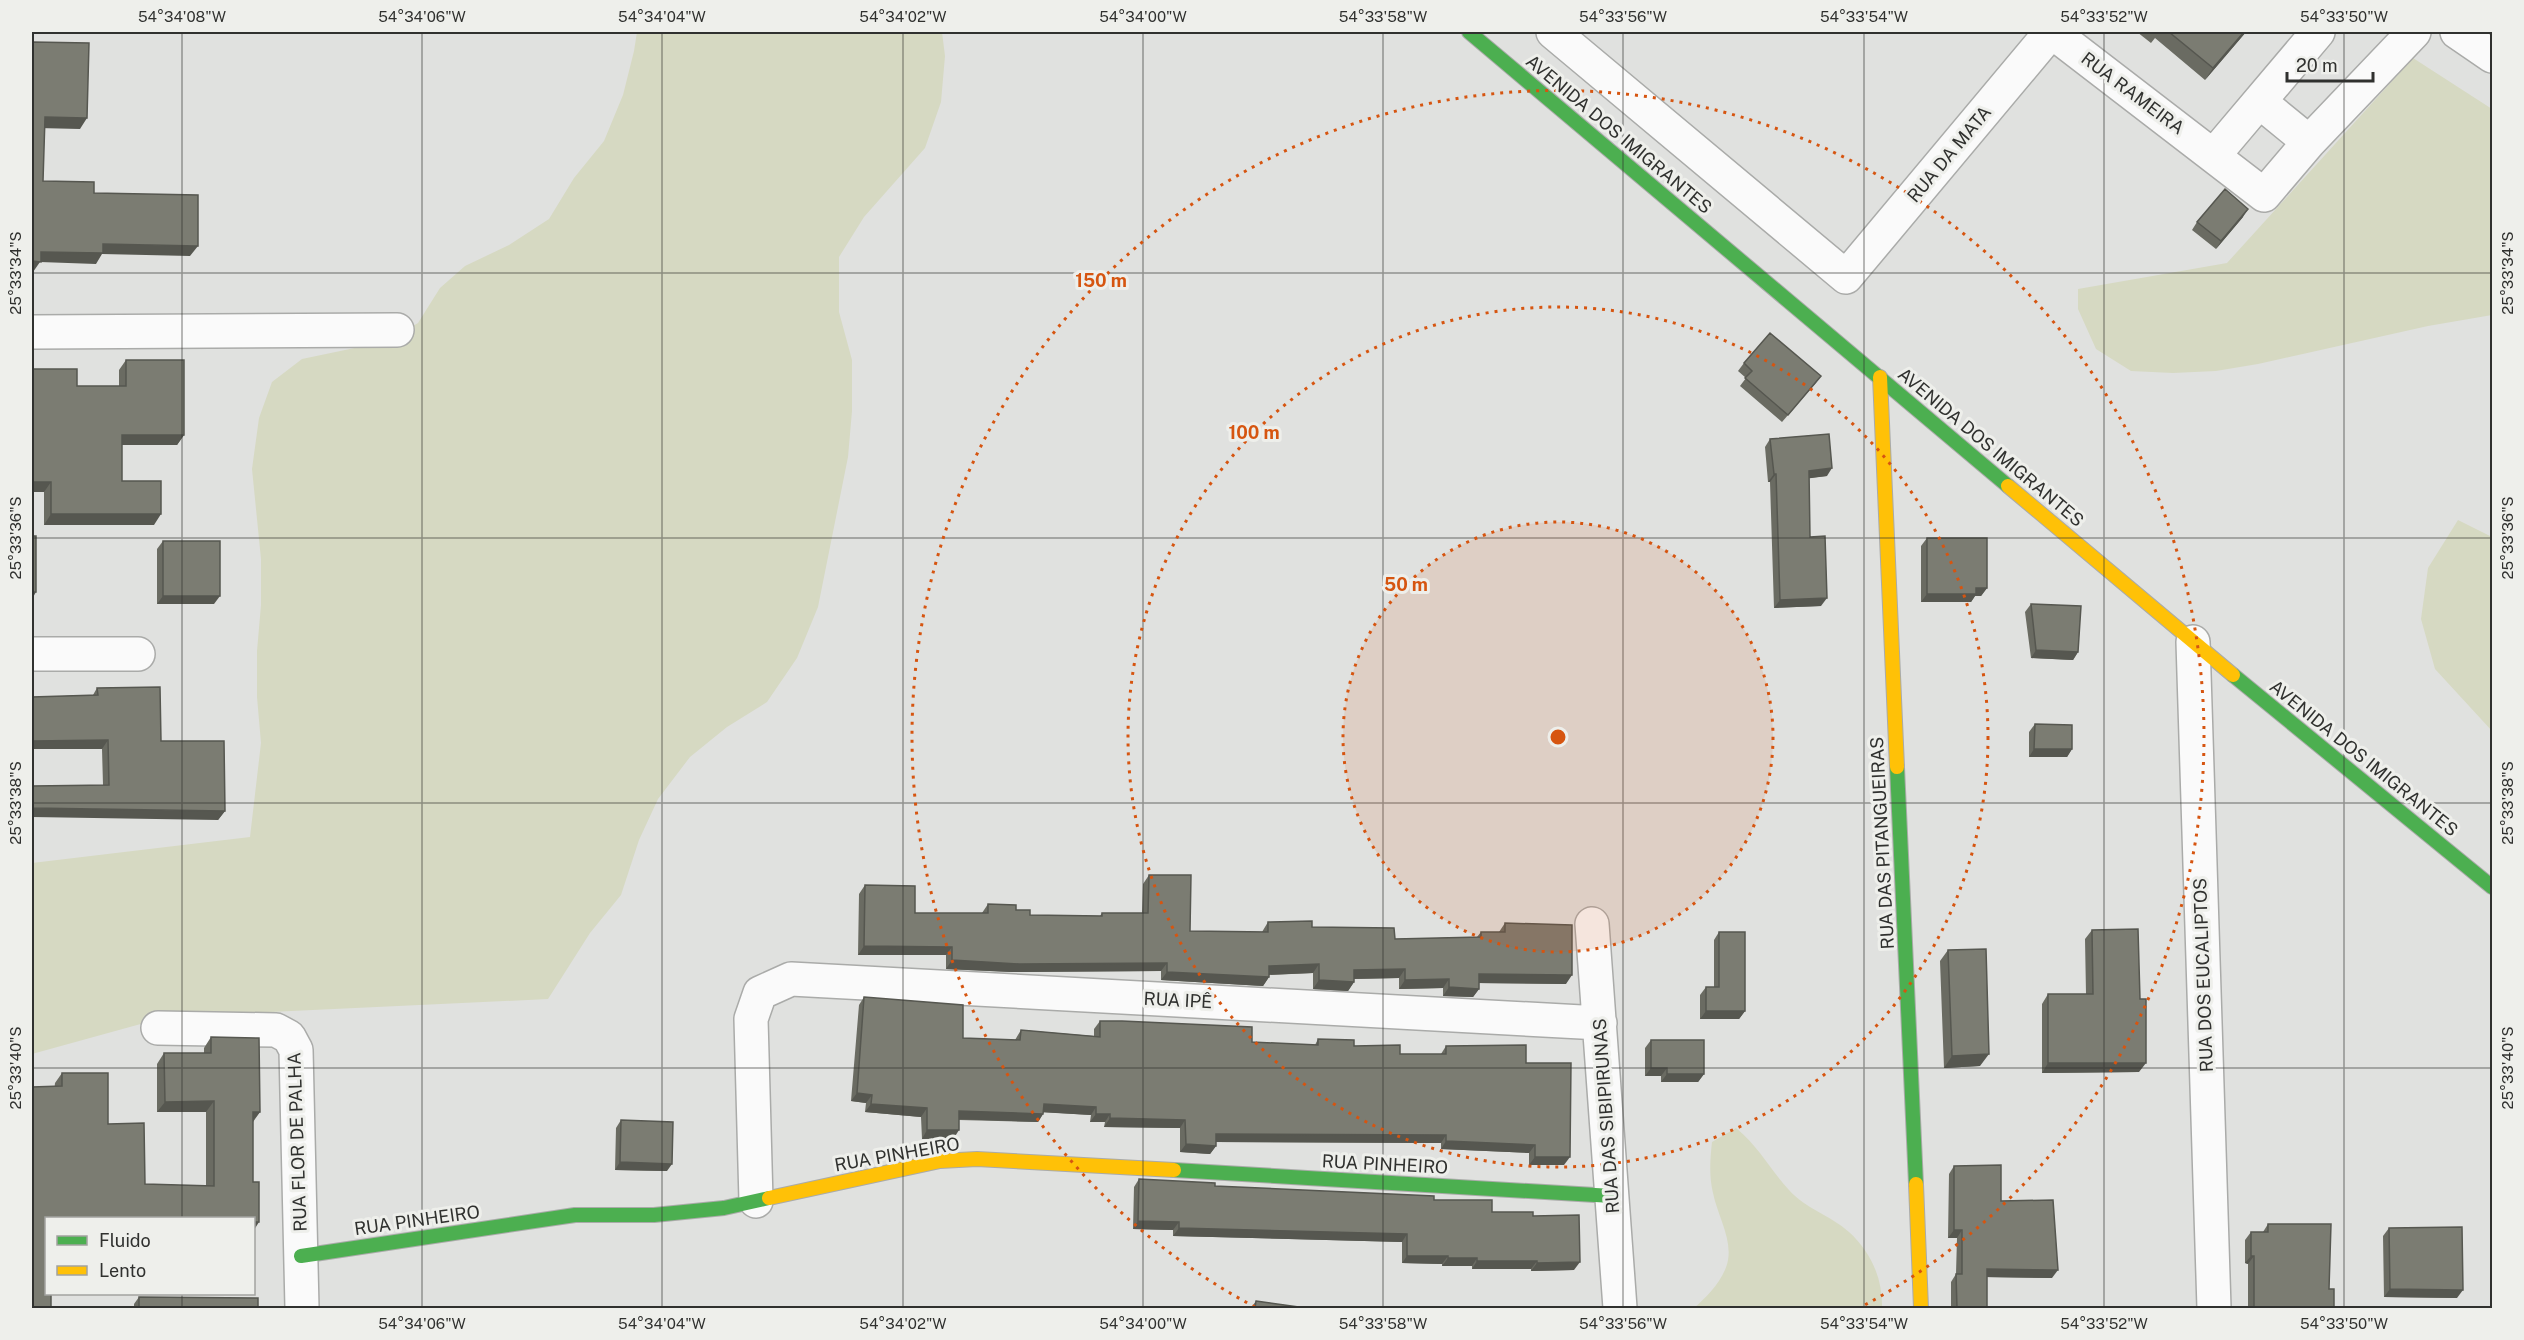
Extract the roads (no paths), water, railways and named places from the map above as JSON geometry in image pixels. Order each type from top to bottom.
[{"type":"street","name":"AVENIDA DOS IMIGRANTES","points":[[1469,32],[2193,642],[2493,887]]},
{"type":"street","name":"RUA DA MATA","points":[[1553,32],[1846,277],[2051,32]]},
{"type":"street","name":"RUA RAMEIRA","points":[[2051,32],[2214,154],[2264,195],[2309,142]]},
{"type":"street","points":[[2214,154],[2319,32]]},
{"type":"street","points":[[2260,102],[2309,142],[2414,32]]},
{"type":"street","points":[[2457,32],[2493,56]]},
{"type":"street","points":[[32,332],[397,330]]},
{"type":"street","name":"RUA DAS PITANGUEIRAS","points":[[1880,377],[1921,1308]]},
{"type":"street","name":"RUA DOS EUCALIPTOS","points":[[2193,642],[2214,1308]]},
{"type":"street","points":[[32,654],[138,654]]},
{"type":"street","name":"RUA DAS SIBIPIRUNAS","points":[[1592,924],[1620,1308]]},
{"type":"street","name":"RUA IPÊ","points":[[756,1201],[751,1019],[760,993],[791,979],[1600,1023]]},
{"type":"street","name":"RUA FLOR DE PALHA","points":[[158,1028],[276,1030],[289,1037],[296,1050],[302,1308]]},
{"type":"street","name":"RUA PINHEIRO","points":[[301,1256],[575,1215],[654,1215],[756,1201],[940,1161],[977,1159],[1612,1196]]}]
